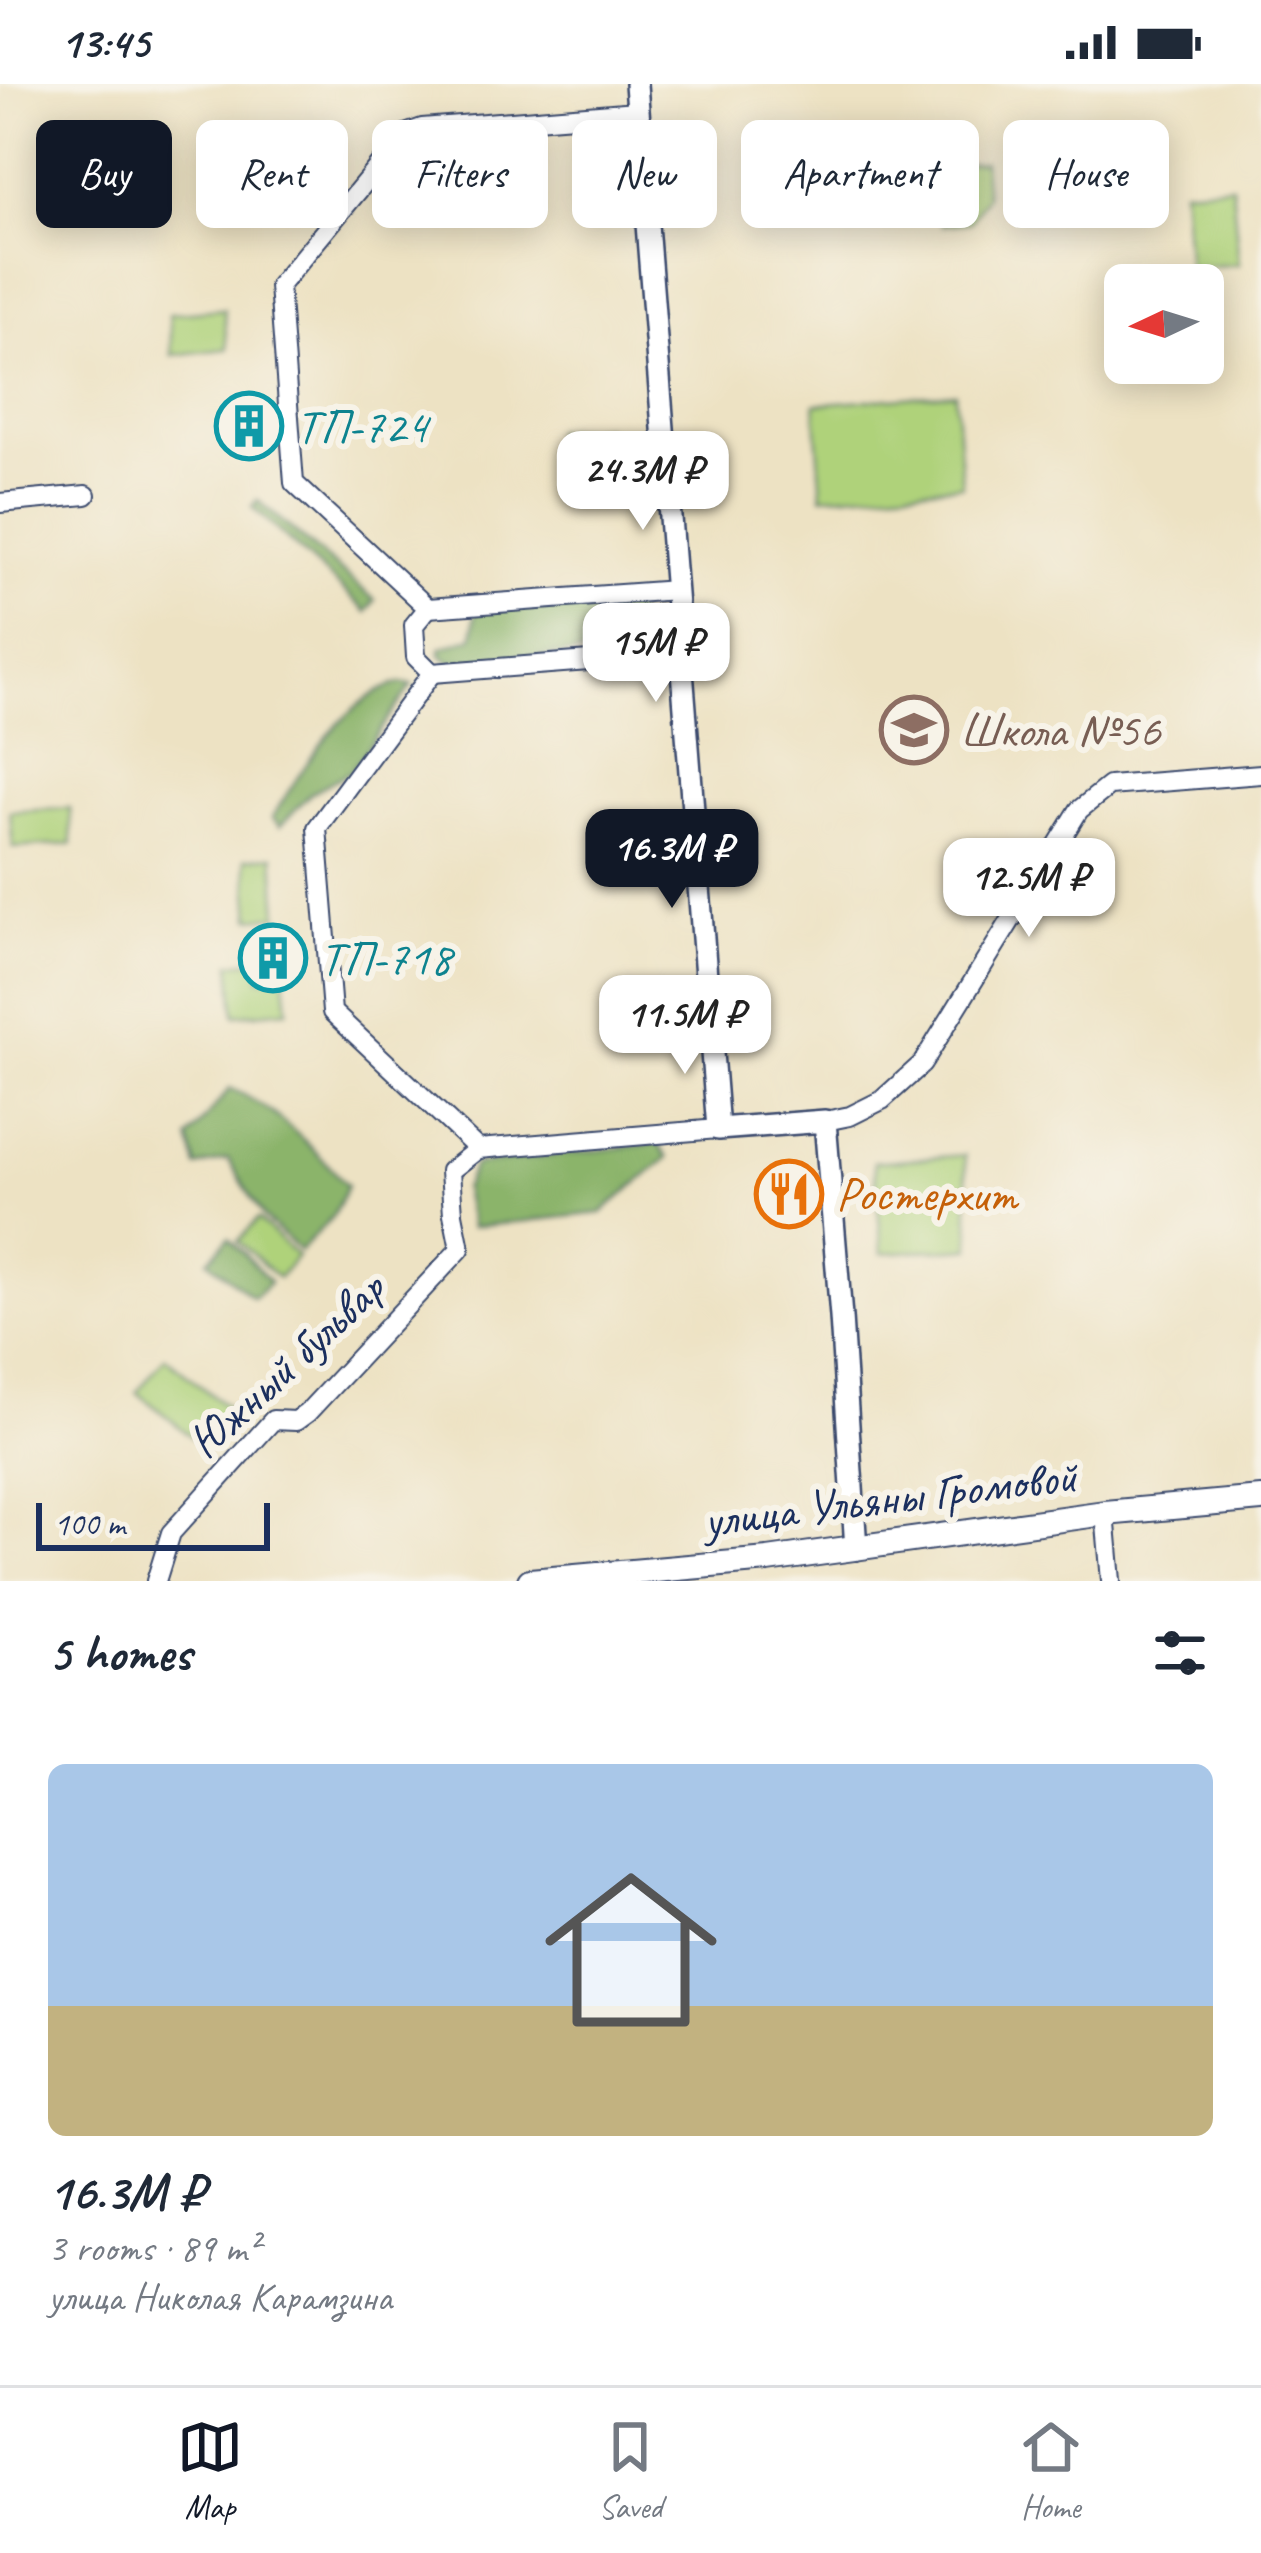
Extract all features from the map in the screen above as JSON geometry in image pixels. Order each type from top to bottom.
[{"type":"main road","name":"улица Ульяны Громовой","points":[[530,1581],[768,1560],[1105,1513],[1261,1499]]},
{"type":"street","points":[[635,84],[718,1129]]},
{"type":"street","points":[[428,608],[294,483],[279,286],[405,134],[422,128],[638,111]]},
{"type":"street","points":[[0,503],[86,495]]},
{"type":"street","points":[[432,674],[416,657],[414,625],[428,608],[676,590]]},
{"type":"street","points":[[680,653],[432,674],[317,828],[332,1012],[478,1148],[850,1116],[882,1100],[922,1064],[1079,810],[1109,786],[1261,774]]},
{"type":"street","points":[[825,1121],[856,1549]]},
{"type":"street","name":"Южный бульвар","points":[[156,1581],[171,1533],[272,1420],[296,1421],[307,1413],[460,1250],[450,1171],[478,1148]]},
{"type":"street","points":[[1105,1513],[1112,1581]]},
{"type":"green space","points":[[979,162],[983,162],[986,196],[979,207]]},
{"type":"green space","points":[[1232,185],[1239,264],[1188,264],[1182,189]]},
{"type":"green space","points":[[224,309],[227,349],[172,355],[169,314]]},
{"type":"green space","points":[[955,393],[962,485],[822,496],[815,404]]},
{"type":"green space","points":[[605,427],[608,472],[557,475],[554,431]]},
{"type":"green space","points":[[257,500],[375,600],[367,612],[252,507]]},
{"type":"green space","points":[[637,600],[638,616],[604,623],[605,652],[449,662],[441,655],[441,648],[473,637],[476,610]]},
{"type":"green space","points":[[401,683],[412,685],[351,771],[311,793],[280,826],[272,818],[326,738],[361,703]]},
{"type":"green space","points":[[70,808],[72,844],[13,848],[10,812]]},
{"type":"green space","points":[[274,856],[278,916],[251,918],[246,858]]},
{"type":"green space","points":[[259,960],[260,979],[285,977],[288,1010],[235,1015],[231,963]]},
{"type":"green space","points":[[230,1088],[278,1118],[347,1186],[333,1216],[300,1251],[264,1218],[228,1159],[197,1167],[189,1139]]},
{"type":"green space","points":[[658,1143],[668,1158],[601,1213],[471,1227],[463,1189],[474,1165]]},
{"type":"green space","points":[[965,1155],[971,1248],[882,1253],[874,1162]]},
{"type":"green space","points":[[258,1219],[297,1256],[278,1278],[238,1241]]},
{"type":"green space","points":[[229,1238],[270,1282],[253,1298],[208,1260]]},
{"type":"green space","points":[[165,1357],[236,1415],[207,1450],[137,1392]]},
{"type":"place","name":"ТП-724","points":[[249,426]]},
{"type":"place","name":"Школа №56","points":[[914,730]]},
{"type":"place","name":"ТП-718","points":[[273,958]]},
{"type":"place","name":"Ростерхит","points":[[789,1194]]}]
